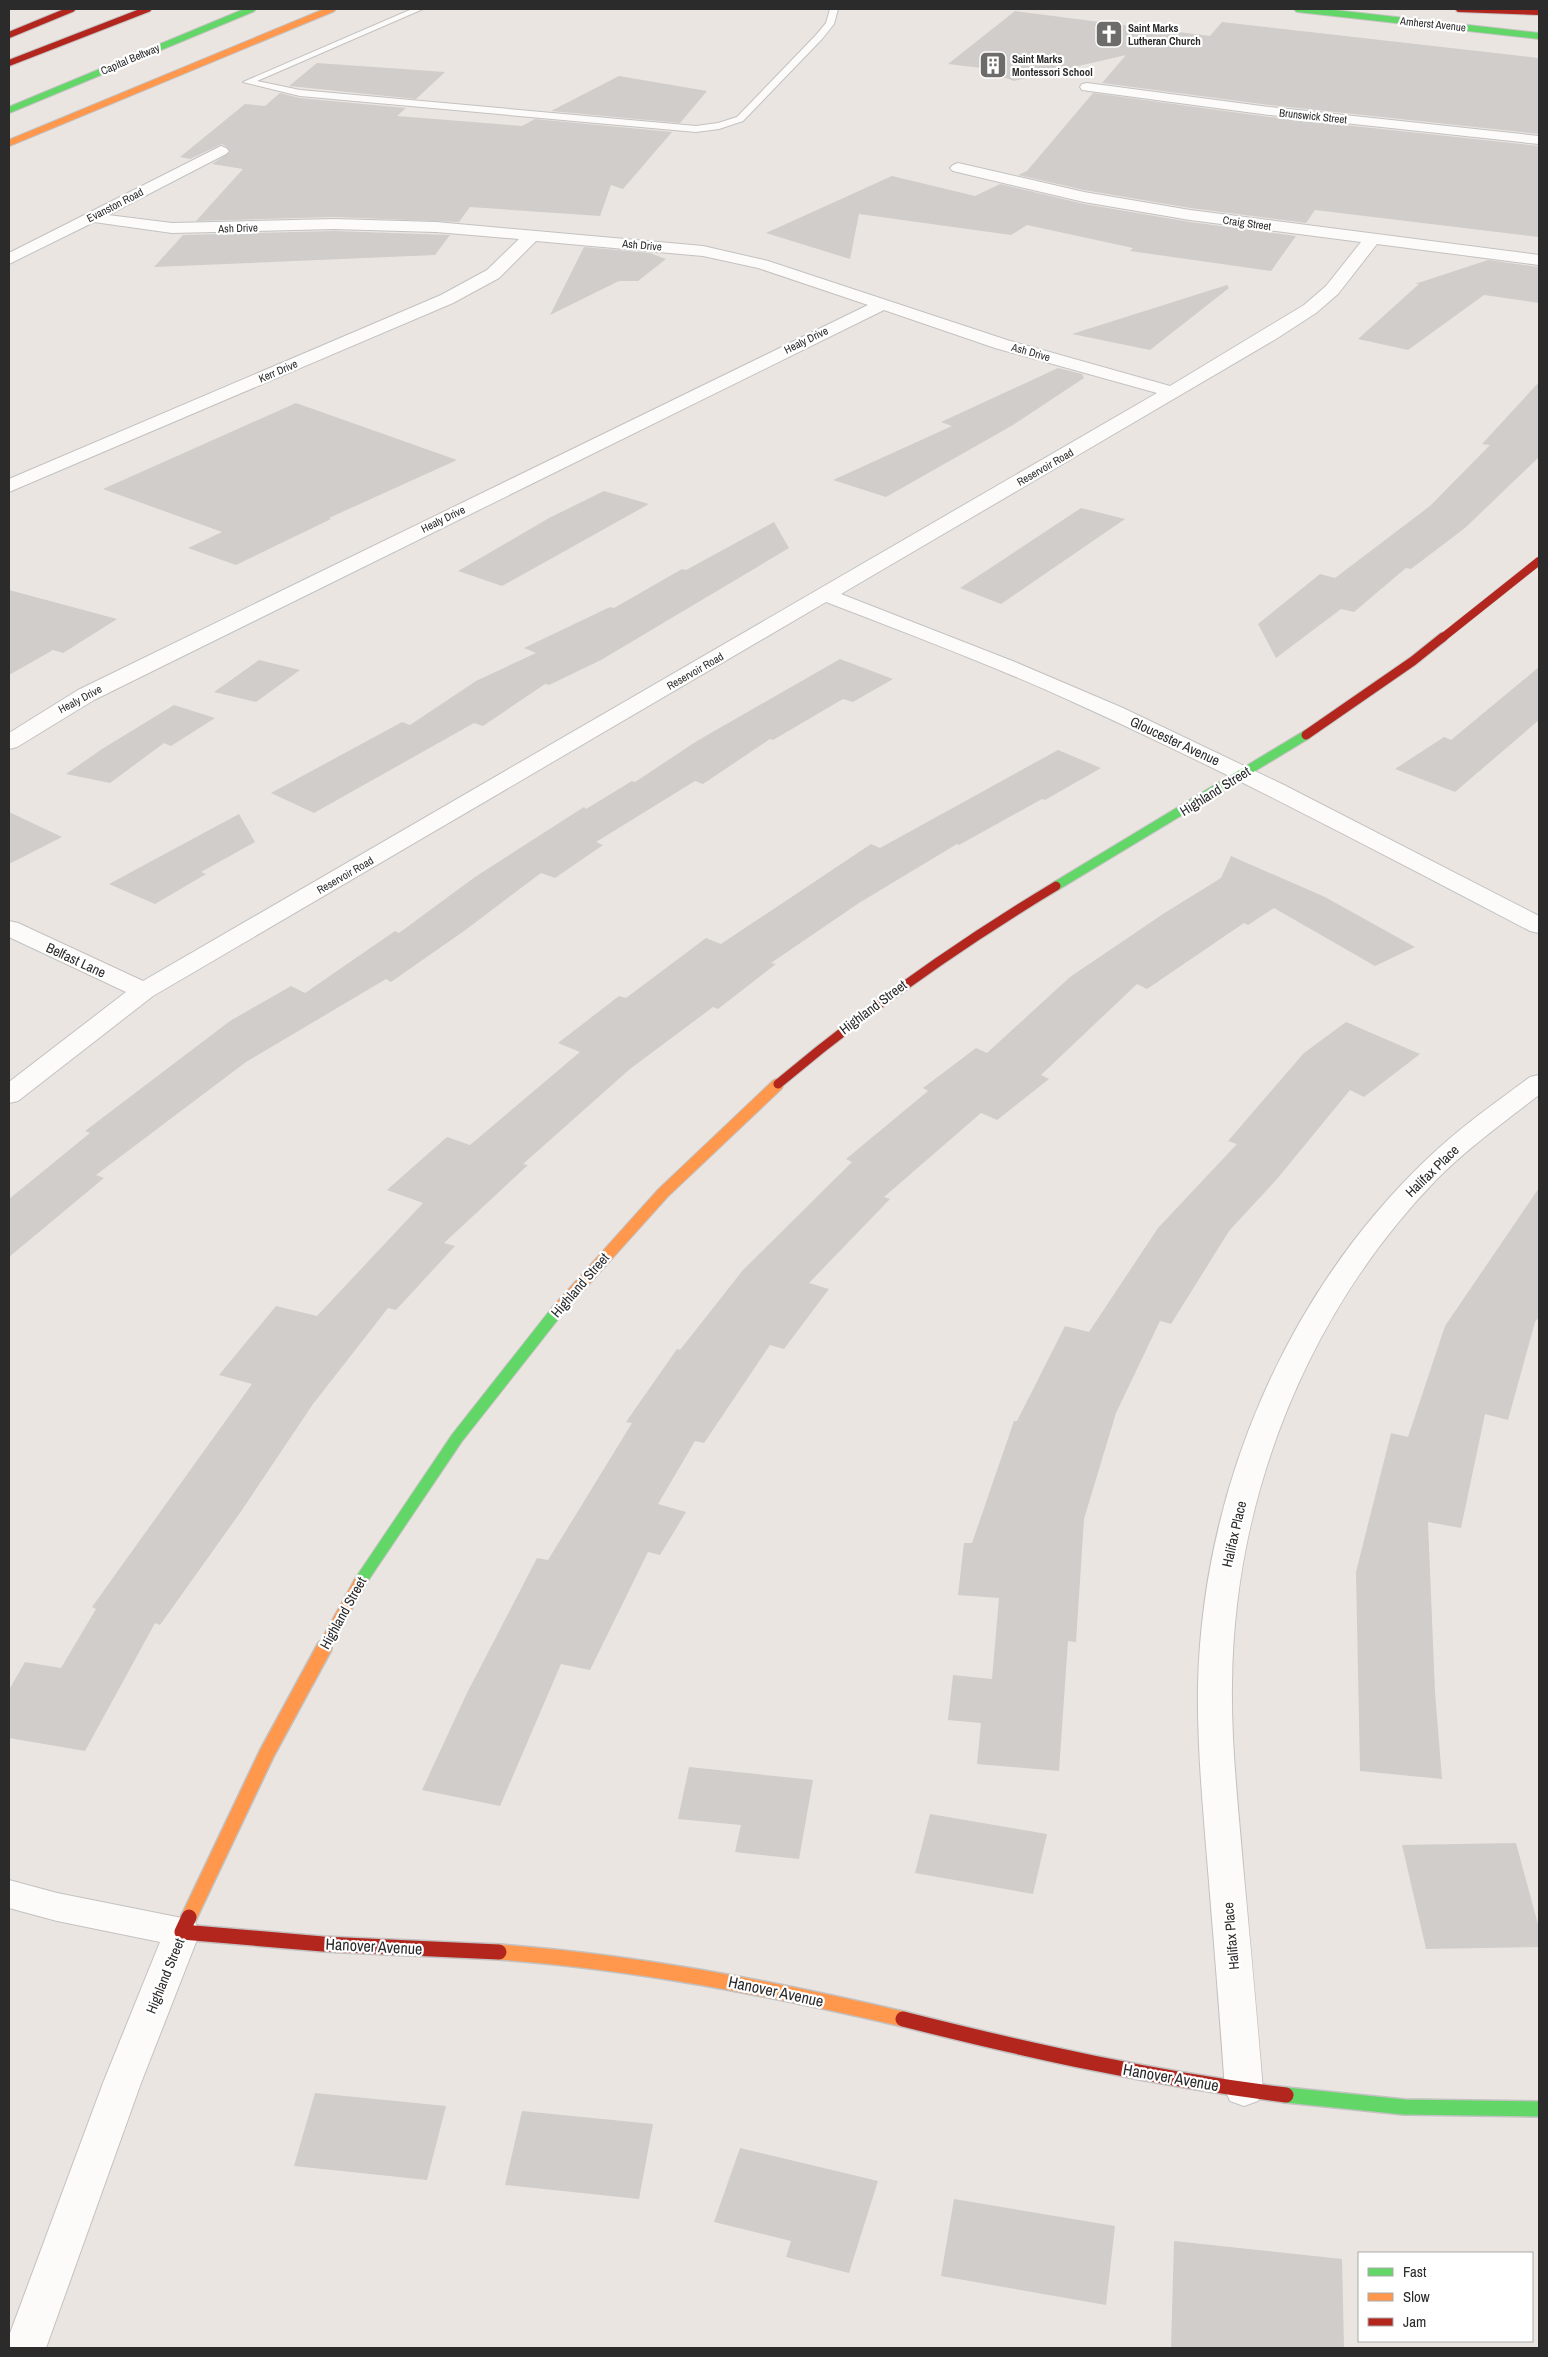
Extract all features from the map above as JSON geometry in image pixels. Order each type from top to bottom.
[{"type":"main road","points":[[9,35],[72,9]]},
{"type":"main road","points":[[9,63],[148,9]]},
{"type":"main road","name":"Capital Beltway","points":[[9,110],[252,9]]},
{"type":"main road","points":[[9,143],[332,9]]},
{"type":"main road","name":"Amherst Avenue","points":[[1298,9],[1539,36]]},
{"type":"main road","points":[[1459,9],[1539,12]]},
{"type":"main road","name":"Highland Street","points":[[182,1932],[228,1828],[276,1732],[370,1565],[465,1425],[570,1294],[644,1212],[737,1121],[800,1064],[880,1001],[991,924],[1332,718],[1461,627],[1539,561]]},
{"type":"main road","name":"Hanover Avenue","points":[[182,1932],[323,1944],[530,1954],[652,1967],[787,1992],[1047,2055],[1244,2090],[1404,2107],[1539,2109]]},
{"type":"street","name":"Brunswick Street","points":[[1087,87],[1269,111],[1539,140]]},
{"type":"street","name":"Evanston Road","points":[[9,259],[221,151]]},
{"type":"street","name":"Craig Street","points":[[958,168],[1132,206],[1257,225],[1539,260]]},
{"type":"street","name":"Ash Drive","points":[[91,217],[172,228],[377,224],[533,235],[674,248],[724,255],[762,264],[1001,344],[1173,392]]},
{"type":"street","name":"Kerr Drive","points":[[9,486],[447,299],[493,274],[533,235]]},
{"type":"street","name":"Reservoir Road","points":[[9,1096],[144,991],[1270,335],[1310,309],[1332,290],[1372,239]]},
{"type":"street","name":"Healy Drive","points":[[9,742],[86,695],[836,325],[882,305]]},
{"type":"street","name":"Gloucester Avenue","points":[[826,595],[970,651],[1114,712],[1243,773],[1539,926]]},
{"type":"street","name":"Belfast Lane","points":[[9,928],[144,991]]},
{"type":"street","name":"Halifax Place","points":[[1244,2090],[1215,1717],[1216,1660],[1222,1590],[1250,1464],[1294,1356],[1329,1294],[1374,1232],[1426,1174],[1480,1126],[1539,1083]]},
{"type":"street","name":"Hanover Avenue","points":[[9,1894],[57,1907],[182,1932]]},
{"type":"street","name":"Highland Street","points":[[25,2348],[122,2083],[182,1932]]},
{"type":"lane","points":[[419,9],[248,82],[300,93],[696,129],[719,126],[740,119],[819,37],[830,24],[834,9]]},
{"type":"building","points":[[1015,11],[1210,36],[1222,22],[1539,58],[1539,134],[1269,105],[1102,83],[1126,55],[1014,81],[1006,78],[994,79],[990,69],[948,64]]},
{"type":"building","points":[[317,63],[445,72],[416,99],[289,86]]},
{"type":"building","points":[[619,76],[707,91],[680,123],[551,111]]},
{"type":"building","points":[[280,93],[300,98],[406,108],[397,116],[522,126],[535,119],[672,132],[623,189],[611,185],[600,216],[470,207],[459,222],[334,217],[196,221],[243,169],[212,164],[230,152],[222,144],[190,159],[180,157],[245,104],[265,106]]},
{"type":"building","points":[[1093,93],[1269,117],[1539,146],[1539,237],[1315,210],[1306,223],[1190,208],[1084,190],[1018,175],[1027,171]]},
{"type":"building","points":[[892,176],[975,196],[1000,184],[1084,204],[1190,222],[1296,236],[1271,271],[1130,251],[1133,248],[1027,225],[1011,235],[859,214],[850,259],[766,233]]},
{"type":"building","points":[[334,231],[450,235],[435,255],[154,267],[183,235]]},
{"type":"building","points":[[584,247],[650,253],[666,259],[638,281],[619,281],[550,315]]},
{"type":"building","points":[[1488,260],[1539,267],[1539,303],[1484,295],[1408,350],[1358,339],[1419,284],[1415,284]]},
{"type":"building","points":[[1227,285],[1229,288],[1150,350],[1072,334]]},
{"type":"building","points":[[1058,368],[1082,374],[1084,378],[1013,425],[886,497],[833,480],[952,426],[941,422]]},
{"type":"building","points":[[1539,382],[1539,457],[1465,528],[1411,569],[1406,568],[1354,612],[1341,609],[1276,658],[1258,624],[1320,574],[1335,578],[1430,506],[1490,445],[1482,444]]},
{"type":"building","points":[[296,403],[457,460],[329,518],[331,519],[236,565],[188,548],[222,532],[103,489]]},
{"type":"building","points":[[604,491],[649,504],[502,586],[458,571],[549,518]]},
{"type":"building","points":[[1081,508],[1125,519],[1001,604],[960,588]]},
{"type":"building","points":[[774,522],[789,548],[601,660],[549,685],[545,684],[483,726],[474,723],[314,813],[271,793],[402,722],[410,725],[476,681],[536,653],[524,648],[610,607],[614,608],[682,569],[686,570]]},
{"type":"building","points":[[9,590],[117,619],[63,653],[53,650],[9,675]]},
{"type":"building","points":[[840,659],[893,679],[853,702],[843,699],[773,740],[770,739],[703,784],[695,781],[596,842],[603,845],[555,878],[541,873],[464,931],[391,982],[386,979],[246,1062],[96,1175],[104,1178],[9,1257],[9,1199],[90,1133],[85,1131],[230,1021],[291,986],[305,993],[395,931],[399,933],[475,877],[584,807],[586,809],[632,781],[635,782],[697,741]]},
{"type":"building","points":[[259,660],[300,670],[256,702],[214,692]]},
{"type":"building","points":[[1539,667],[1539,720],[1455,792],[1395,769],[1444,737],[1451,740]]},
{"type":"building","points":[[174,705],[215,718],[171,746],[164,743],[110,783],[66,774],[102,749]]},
{"type":"building","points":[[1058,750],[1101,768],[1045,800],[1042,799],[959,845],[957,844],[859,903],[771,963],[776,964],[718,1009],[713,1007],[630,1069],[523,1164],[528,1165],[444,1243],[455,1246],[396,1310],[388,1308],[313,1404],[242,1510],[160,1625],[155,1623],[85,1751],[9,1738],[9,1690],[25,1662],[61,1668],[96,1609],[92,1607],[252,1384],[219,1375],[276,1306],[317,1316],[423,1203],[387,1190],[447,1137],[470,1145],[580,1052],[558,1043],[619,996],[626,998],[706,938],[721,944],[871,844],[880,848]]},
{"type":"building","points":[[9,812],[62,837],[9,864]]},
{"type":"building","points":[[239,814],[255,842],[201,872],[206,874],[155,904],[109,884]]},
{"type":"building","points":[[1231,856],[1325,897],[1415,947],[1375,966],[1274,908],[1248,925],[1244,923],[1147,989],[1137,984],[1041,1075],[1049,1079],[997,1120],[981,1113],[884,1197],[890,1199],[809,1283],[829,1289],[784,1349],[770,1345],[704,1443],[695,1441],[658,1504],[686,1512],[660,1555],[648,1552],[590,1670],[561,1664],[500,1806],[422,1790],[467,1693],[537,1558],[548,1560],[632,1423],[626,1422],[677,1349],[680,1350],[743,1270],[852,1162],[846,1159],[928,1091],[923,1088],[976,1048],[987,1053],[1070,977],[1163,914],[1221,878]]},
{"type":"building","points":[[1346,1022],[1420,1054],[1364,1097],[1350,1090],[1277,1179],[1229,1231],[1171,1324],[1160,1321],[1116,1413],[1084,1519],[1076,1642],[1068,1641],[1059,1771],[977,1764],[981,1723],[948,1720],[953,1675],[992,1679],[999,1598],[958,1595],[964,1543],[972,1543],[1014,1421],[1017,1421],[1065,1326],[1089,1332],[1158,1228],[1237,1144],[1228,1141],[1304,1053]]},
{"type":"building","points":[[1539,1188],[1539,1317],[1535,1322],[1508,1420],[1485,1414],[1461,1528],[1428,1522],[1435,1692],[1442,1779],[1360,1771],[1356,1572],[1391,1433],[1408,1437],[1445,1326]]},
{"type":"building","points":[[689,1767],[813,1780],[799,1859],[735,1852],[741,1825],[678,1819]]},
{"type":"building","points":[[930,1814],[1047,1834],[1033,1894],[915,1873]]},
{"type":"building","points":[[1516,1843],[1539,1928],[1539,1947],[1426,1949],[1402,1845]]},
{"type":"building","points":[[315,2093],[446,2106],[427,2180],[294,2166]]},
{"type":"building","points":[[522,2111],[653,2124],[639,2199],[505,2185]]},
{"type":"building","points":[[740,2148],[878,2181],[849,2273],[786,2257],[791,2241],[714,2222]]},
{"type":"building","points":[[954,2199],[1115,2226],[1106,2305],[941,2276]]},
{"type":"building","points":[[1174,2241],[1342,2259],[1344,2348],[1171,2348]]},
{"type":"traffic: fast","points":[[9,110],[252,9]]},
{"type":"traffic: fast","points":[[1298,9],[1539,36]]},
{"type":"traffic: fast","points":[[1056,886],[1306,735]]},
{"type":"traffic: fast","points":[[360,1582],[414,1499],[457,1438],[557,1311]]},
{"type":"traffic: fast","points":[[1286,2095],[1404,2107],[1539,2109]]},
{"type":"traffic: slow","points":[[9,143],[332,9]]},
{"type":"traffic: slow","points":[[557,1311],[663,1193],[778,1084]]},
{"type":"traffic: slow","points":[[189,1917],[267,1753],[360,1582]]},
{"type":"traffic: slow","points":[[499,1952],[601,1961],[702,1976],[803,1996],[903,2019]]},
{"type":"traffic: jam","points":[[9,35],[72,9]]},
{"type":"traffic: jam","points":[[9,63],[148,9]]},
{"type":"traffic: jam","points":[[1459,9],[1539,12]]},
{"type":"traffic: jam","points":[[1306,735],[1413,661],[1539,561]]},
{"type":"traffic: jam","points":[[778,1084],[844,1030],[947,954],[1056,886]]},
{"type":"traffic: jam","points":[[189,1917],[182,1932],[323,1944],[499,1952]]},
{"type":"traffic: jam","points":[[903,2019],[1093,2064],[1189,2082],[1286,2095]]},
{"type":"place","name":"Saint Marks Lutheran Church","points":[[1109,34]]},
{"type":"place","name":"Saint Marks Montessori School","points":[[993,65]]}]
